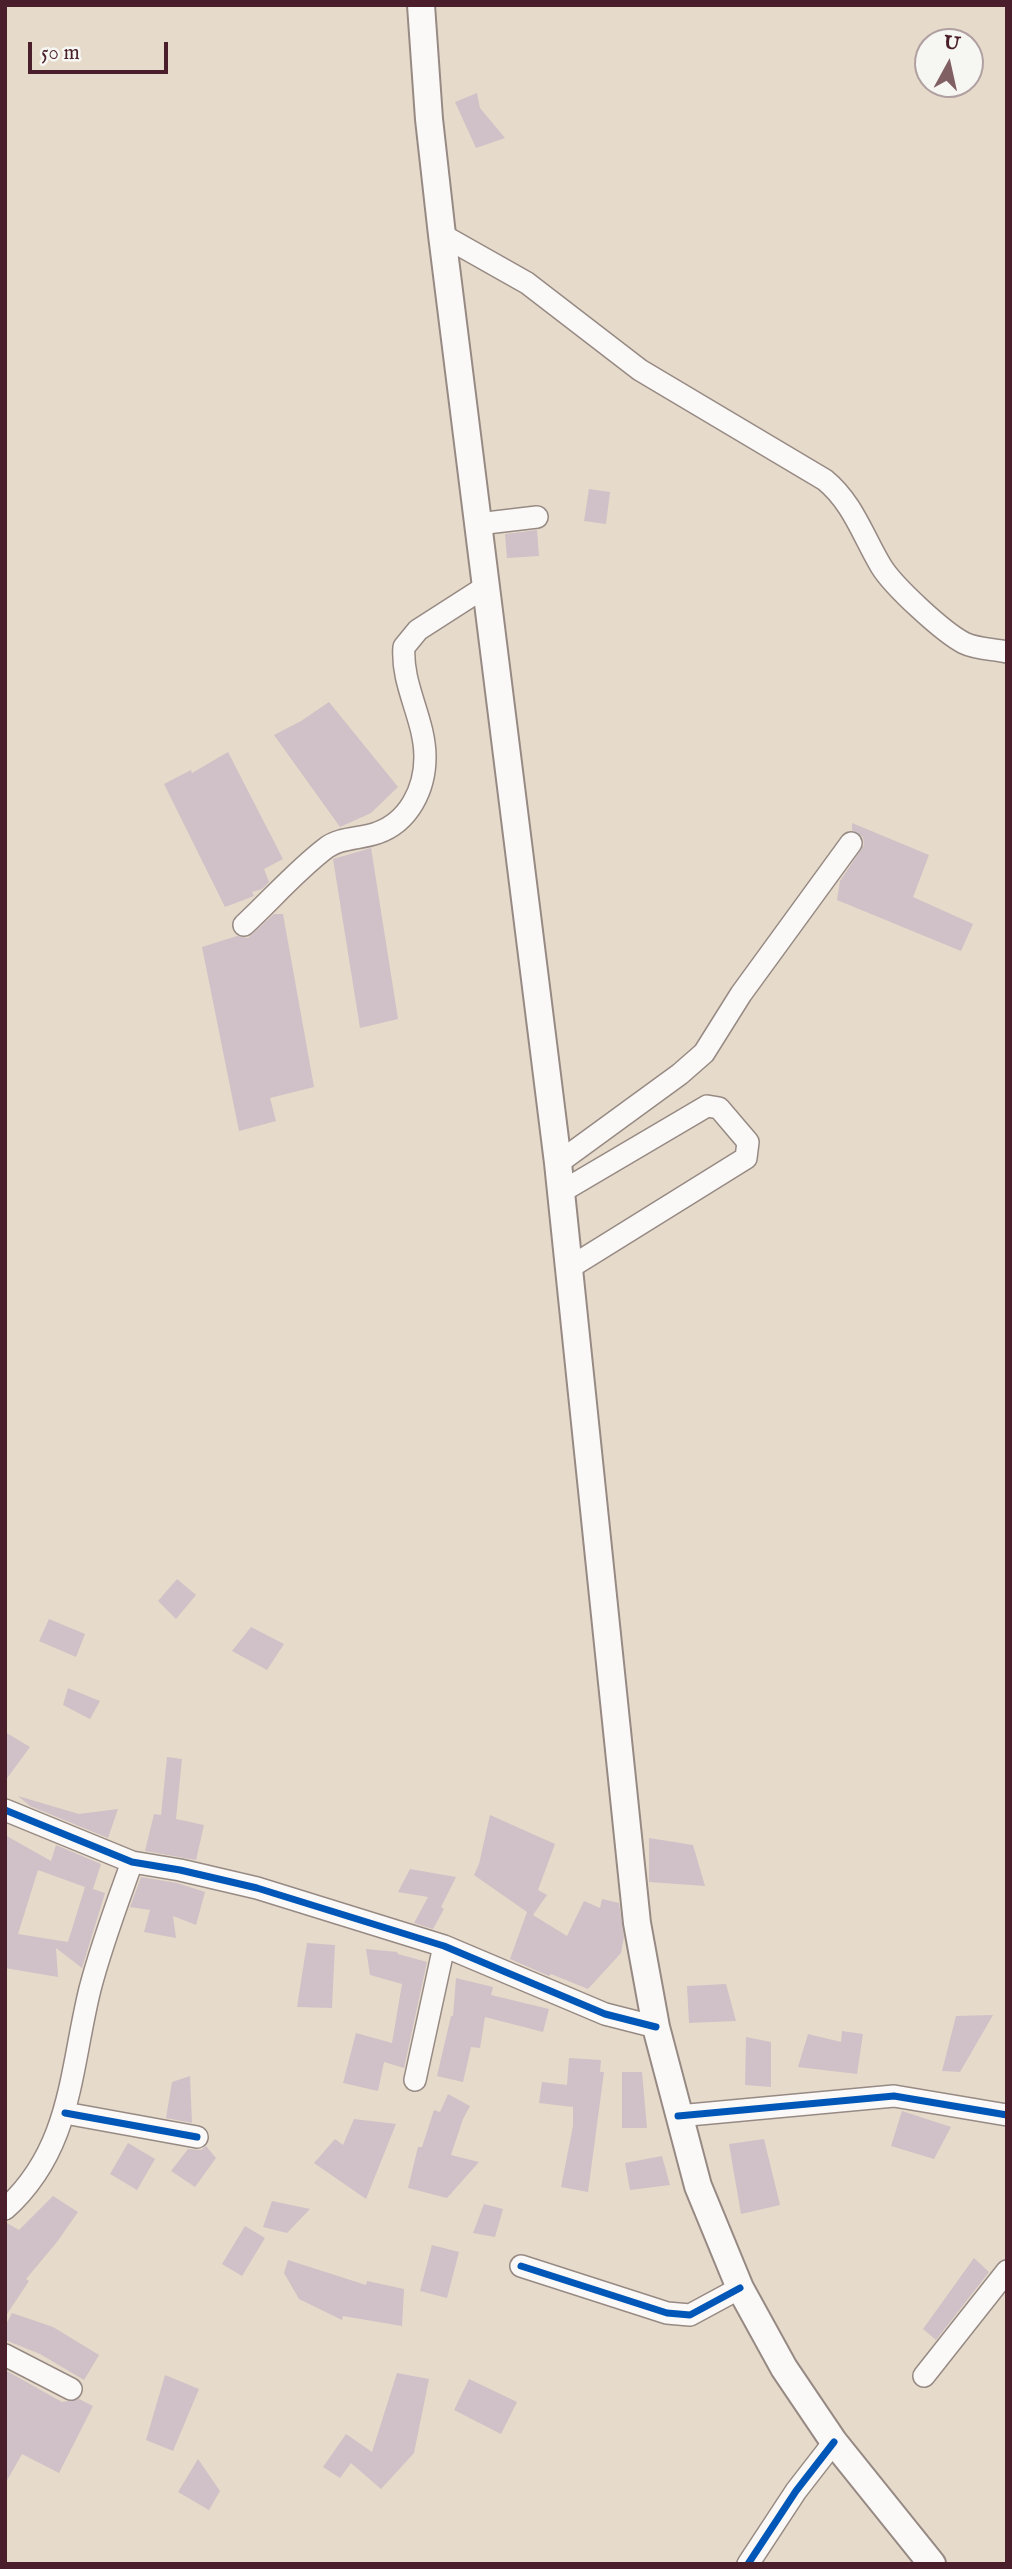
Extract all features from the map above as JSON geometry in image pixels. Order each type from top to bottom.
[{"type":"main road","points":[[421,5],[429,119],[442,235],[558,1163],[637,1923],[656,2027],[698,2186],[740,2288],[784,2368],[834,2442],[932,2564]]},
{"type":"street","points":[[442,235],[527,283],[640,370],[825,480],[852,510],[883,569],[896,585],[962,642],[1007,652]]},
{"type":"street","points":[[478,524],[537,517]]},
{"type":"street","points":[[244,925],[326,847],[377,833],[396,823],[410,808],[422,786],[425,757],[424,740],[405,671],[404,647],[418,630],[485,587]]},
{"type":"street","points":[[558,1163],[680,1074],[704,1053],[741,994],[851,843]]},
{"type":"street","points":[[561,1192],[707,1106],[719,1108],[748,1142],[746,1158],[569,1268]]},
{"type":"street","points":[[5,1810],[132,1862],[257,1888],[444,1946],[606,2014],[656,2027]]},
{"type":"street","points":[[5,2209],[40,2168],[55,2142],[65,2113],[98,1956],[132,1862]]},
{"type":"street","points":[[415,2080],[444,1946]]},
{"type":"street","points":[[678,2116],[883,2096],[1007,2115]]},
{"type":"street","points":[[65,2113],[197,2137]]},
{"type":"street","points":[[521,2266],[682,2316],[693,2314],[740,2288]]},
{"type":"street","points":[[924,2376],[1007,2271]]},
{"type":"street","points":[[5,2355],[71,2389]]},
{"type":"street","points":[[748,2564],[796,2491],[834,2442]]},
{"type":"building","points":[[477,93],[480,108],[505,138],[476,148],[455,102]]},
{"type":"building","points":[[589,489],[610,492],[606,524],[584,521]]},
{"type":"building","points":[[537,530],[539,556],[507,558],[505,534]]},
{"type":"building","points":[[329,702],[398,787],[371,813],[340,827],[274,735]]},
{"type":"building","points":[[228,752],[283,859],[264,869],[269,882],[262,889],[252,892],[254,896],[225,907],[164,784],[191,770],[192,773]]},
{"type":"building","points":[[852,823],[929,855],[913,897],[973,924],[961,951],[837,900],[840,881],[864,845],[863,837],[852,830]]},
{"type":"building","points":[[371,848],[398,1019],[360,1028],[333,859]]},
{"type":"building","points":[[274,914],[283,914],[314,1087],[270,1098],[276,1121],[239,1131],[202,947],[237,936],[248,938]]},
{"type":"building","points":[[177,1579],[196,1595],[176,1619],[158,1601]]},
{"type":"building","points":[[49,1619],[85,1634],[76,1657],[39,1641]]},
{"type":"building","points":[[251,1627],[284,1644],[267,1670],[232,1651]]},
{"type":"building","points":[[68,1688],[100,1701],[90,1719],[63,1705]]},
{"type":"building","points":[[5,1732],[30,1747],[5,1781]]},
{"type":"building","points":[[167,1757],[182,1759],[176,1819],[204,1825],[196,1860],[145,1851],[154,1814],[161,1815]]},
{"type":"building","points":[[18,1796],[79,1814],[118,1809],[108,1838],[30,1806]]},
{"type":"building","points":[[490,1815],[555,1844],[538,1890],[547,1895],[533,1915],[567,1936],[584,1901],[600,1908],[602,1899],[619,1903],[624,1937],[621,1953],[588,1989],[510,1959],[527,1912],[474,1875]]},
{"type":"building","points":[[5,1835],[51,1861],[56,1845],[101,1864],[93,1889],[105,1893],[82,1968],[56,1948],[58,1977],[5,1968]],"holes":[[[38,1870],[85,1887],[68,1942],[18,1934]]]},
{"type":"building","points":[[649,1838],[693,1845],[705,1886],[649,1882]]},
{"type":"building","points":[[410,1869],[456,1877],[433,1929],[414,1923],[428,1897],[398,1892]]},
{"type":"building","points":[[141,1877],[177,1883],[205,1892],[196,1925],[173,1916],[176,1938],[144,1932],[150,1910],[130,1907]]},
{"type":"building","points":[[307,1943],[335,1945],[332,2008],[297,2007]]},
{"type":"building","points":[[366,1949],[397,1952],[427,1962],[404,2068],[384,2062],[378,2091],[343,2083],[356,2033],[392,2043],[402,1984],[370,1975]]},
{"type":"building","points":[[456,1978],[493,1987],[491,1995],[549,2009],[543,2032],[485,2017],[480,2048],[471,2047],[463,2082],[437,2076],[453,2016]]},
{"type":"building","points":[[726,1984],[736,2021],[689,2023],[687,1986]]},
{"type":"building","points":[[993,2015],[960,2072],[942,2071],[956,2016]]},
{"type":"building","points":[[842,2031],[863,2034],[857,2074],[798,2067],[808,2034],[841,2042]]},
{"type":"building","points":[[746,2037],[771,2042],[771,2087],[745,2085]]},
{"type":"building","points":[[569,2058],[601,2060],[600,2072],[604,2072],[588,2192],[561,2187],[573,2126],[573,2107],[539,2103],[542,2082],[567,2085]]},
{"type":"building","points":[[622,2072],[642,2072],[647,2128],[622,2128]]},
{"type":"building","points":[[190,2076],[192,2123],[166,2118],[172,2082]]},
{"type":"building","points":[[448,2094],[470,2106],[451,2155],[479,2162],[447,2198],[408,2188],[418,2147],[422,2147],[434,2110],[440,2112]]},
{"type":"building","points":[[902,2111],[951,2127],[934,2159],[891,2146]]},
{"type":"building","points":[[354,2119],[396,2124],[366,2199],[314,2163],[335,2139],[343,2145]]},
{"type":"building","points":[[764,2139],[780,2205],[741,2214],[729,2144]]},
{"type":"building","points":[[128,2143],[155,2159],[137,2190],[110,2174]]},
{"type":"building","points":[[206,2146],[216,2158],[195,2187],[171,2171],[188,2149],[201,2150]]},
{"type":"building","points":[[662,2156],[670,2185],[630,2190],[625,2163]]},
{"type":"building","points":[[53,2196],[78,2212],[26,2279],[29,2281],[5,2317],[5,2222],[19,2230]]},
{"type":"building","points":[[272,2201],[310,2209],[287,2233],[263,2227]]},
{"type":"building","points":[[484,2204],[503,2209],[495,2237],[473,2233]]},
{"type":"building","points":[[245,2226],[265,2238],[242,2276],[222,2264]]},
{"type":"building","points":[[432,2245],[459,2252],[447,2298],[420,2291]]},
{"type":"building","points":[[974,2258],[989,2272],[936,2340],[923,2329]]},
{"type":"building","points":[[288,2260],[366,2285],[367,2281],[404,2289],[402,2326],[343,2316],[342,2320],[299,2299],[284,2273]]},
{"type":"building","points":[[12,2313],[53,2327],[99,2355],[84,2380],[40,2354],[5,2340],[5,2326]]},
{"type":"building","points":[[5,2370],[62,2402],[79,2399],[93,2406],[59,2473],[22,2454],[5,2484]]},
{"type":"building","points":[[397,2373],[429,2379],[414,2453],[381,2489],[351,2463],[340,2478],[323,2467],[346,2434],[372,2452]]},
{"type":"building","points":[[165,2375],[199,2389],[173,2451],[146,2440]]},
{"type":"building","points":[[469,2379],[517,2402],[501,2434],[454,2410]]},
{"type":"building","points":[[198,2459],[220,2491],[209,2510],[178,2492]]},
{"type":"cycle path","points":[[5,1810],[132,1862],[257,1888],[444,1946],[605,2014],[656,2027]]},
{"type":"cycle path","points":[[678,2116],[894,2096],[1007,2115]]},
{"type":"cycle path","points":[[65,2113],[197,2137]]},
{"type":"cycle path","points":[[521,2266],[667,2313],[690,2315],[740,2288]]},
{"type":"cycle path","points":[[748,2564],[796,2491],[834,2442]]}]
